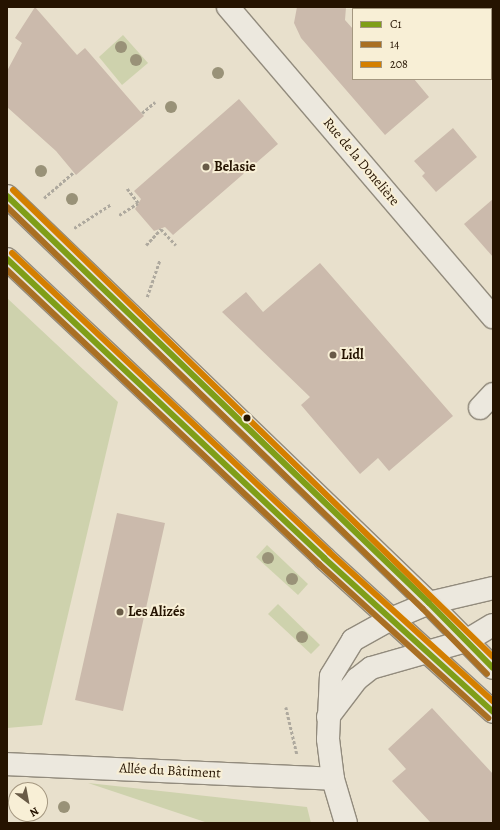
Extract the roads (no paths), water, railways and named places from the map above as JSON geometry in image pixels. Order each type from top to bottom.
[{"type":"main road","points":[[7,196],[429,603],[493,668]]},
{"type":"main road","points":[[7,259],[193,436],[493,712]]},
{"type":"street","name":"Rue de la Donelière","points":[[228,7],[493,317]]},
{"type":"street","points":[[346,823],[333,779],[328,717],[331,676],[353,640],[391,619],[429,603],[493,588]]},
{"type":"street","points":[[328,717],[357,679],[371,668],[466,641],[493,625]]},
{"type":"street","name":"Allée du Bâtiment","points":[[7,764],[333,779]]},
{"type":"place","name":"Belasie","points":[[206,167]]},
{"type":"place","name":"Lidl","points":[[333,355]]},
{"type":"place","name":"Les Alizés","points":[[120,612]]}]
